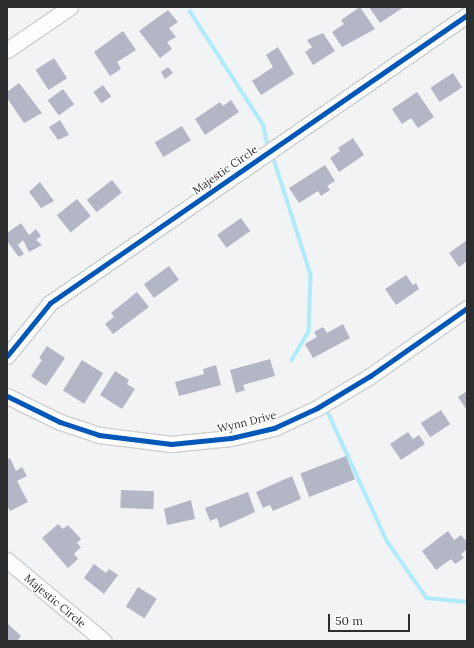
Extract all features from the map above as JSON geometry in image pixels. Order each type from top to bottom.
[{"type":"street","points":[[7,50],[70,7]]},
{"type":"street","name":"Majestic Circle","points":[[7,356],[38,315],[55,300],[467,15]]},
{"type":"street","name":"Wynn Drive","points":[[7,396],[60,422],[99,435],[171,444],[231,438],[274,428],[317,408],[370,376],[467,308]]},
{"type":"street","name":"Majestic Circle","points":[[7,560],[104,641]]},
{"type":"building","points":[[360,7],[375,29],[342,47],[332,32],[344,24],[341,20]]},
{"type":"building","points":[[369,7],[404,7],[380,23]]},
{"type":"building","points":[[168,10],[178,22],[169,28],[176,37],[167,42],[172,49],[160,58],[139,31]]},
{"type":"building","points":[[123,31],[136,50],[117,62],[121,69],[110,76],[94,52]]},
{"type":"building","points":[[323,33],[335,51],[313,65],[305,52],[312,47],[307,40]]},
{"type":"building","points":[[278,47],[294,74],[261,95],[252,81],[273,67],[266,55]]},
{"type":"building","points":[[54,58],[67,78],[49,90],[36,70]]},
{"type":"building","points":[[168,67],[173,73],[165,79],[161,72]]},
{"type":"building","points":[[453,73],[462,87],[440,102],[430,88]]},
{"type":"building","points":[[19,83],[42,113],[24,123],[7,98],[7,92]]},
{"type":"building","points":[[103,85],[111,96],[102,103],[93,92]]},
{"type":"building","points":[[63,89],[74,104],[59,116],[48,100]]},
{"type":"building","points":[[417,92],[434,117],[418,128],[411,118],[402,124],[392,109]]},
{"type":"building","points":[[231,100],[239,112],[205,135],[195,119],[220,102],[223,106]]},
{"type":"building","points":[[60,120],[69,135],[58,140],[49,127]]},
{"type":"building","points":[[182,126],[191,141],[163,157],[155,142]]},
{"type":"building","points":[[353,138],[364,155],[339,172],[330,158],[340,151],[338,148]]},
{"type":"building","points":[[325,165],[335,181],[327,186],[330,190],[321,196],[318,191],[299,203],[289,188]]},
{"type":"building","points":[[112,180],[122,193],[97,212],[87,200]]},
{"type":"building","points":[[40,182],[54,201],[41,208],[29,192]]},
{"type":"building","points":[[77,199],[91,216],[71,232],[57,215]]},
{"type":"building","points":[[241,218],[250,231],[226,248],[217,235]]},
{"type":"building","points":[[21,223],[29,235],[36,229],[41,236],[36,240],[42,245],[29,252],[23,240],[18,245],[24,254],[19,257],[7,241],[7,233]]},
{"type":"building","points":[[467,240],[467,261],[459,267],[449,253]]},
{"type":"building","points":[[169,266],[179,280],[154,298],[144,284]]},
{"type":"building","points":[[406,275],[413,285],[416,283],[419,289],[396,305],[385,289]]},
{"type":"building","points":[[137,292],[149,307],[113,334],[105,324],[114,317],[111,313]]},
{"type":"building","points":[[343,324],[350,338],[313,358],[305,344],[317,337],[314,332],[323,327],[327,333]]},
{"type":"building","points":[[47,346],[65,358],[46,386],[31,376],[42,360],[39,358]]},
{"type":"building","points":[[270,359],[275,376],[243,385],[245,390],[236,393],[230,370]]},
{"type":"building","points":[[82,360],[103,373],[84,404],[63,391]]},
{"type":"building","points":[[216,365],[221,385],[179,396],[175,382],[204,374],[203,369]]},
{"type":"building","points":[[115,371],[129,380],[127,384],[135,389],[122,409],[100,395]]},
{"type":"building","points":[[467,391],[467,410],[458,397]]},
{"type":"building","points":[[441,410],[450,424],[430,437],[421,423]]},
{"type":"building","points":[[408,432],[413,439],[419,435],[425,444],[401,460],[390,444]]},
{"type":"building","points":[[346,456],[355,479],[309,497],[300,474]]},
{"type":"building","points":[[10,458],[16,471],[22,467],[27,476],[17,481],[28,502],[10,511],[7,505],[7,460]]},
{"type":"building","points":[[292,476],[301,499],[273,511],[270,505],[263,508],[256,492]]},
{"type":"building","points":[[121,490],[154,491],[153,509],[120,508]]},
{"type":"building","points":[[248,492],[255,512],[220,528],[217,518],[210,521],[205,508]]},
{"type":"building","points":[[191,500],[195,519],[167,525],[164,509]]},
{"type":"building","points":[[58,524],[63,529],[68,525],[81,539],[77,543],[81,547],[74,554],[78,559],[68,568],[42,538]]},
{"type":"building","points":[[448,531],[454,540],[461,535],[467,542],[467,549],[461,554],[464,558],[455,564],[451,559],[436,570],[422,551]]},
{"type":"building","points":[[94,564],[106,573],[109,569],[118,575],[104,594],[84,578]]},
{"type":"building","points":[[138,587],[157,599],[144,618],[126,607]]},
{"type":"building","points":[[7,623],[21,636],[17,641],[7,641]]},
{"type":"waterway","points":[[190,11],[264,126],[267,142]]},
{"type":"waterway","points":[[274,159],[311,275],[309,332],[292,360]]},
{"type":"waterway","points":[[328,412],[387,541],[427,598],[467,602]]},
{"type":"cycle path","points":[[7,356],[50,303],[467,15]]},
{"type":"cycle path","points":[[7,396],[60,422],[99,435],[171,444],[231,438],[274,428],[317,408],[370,376],[467,308]]}]
